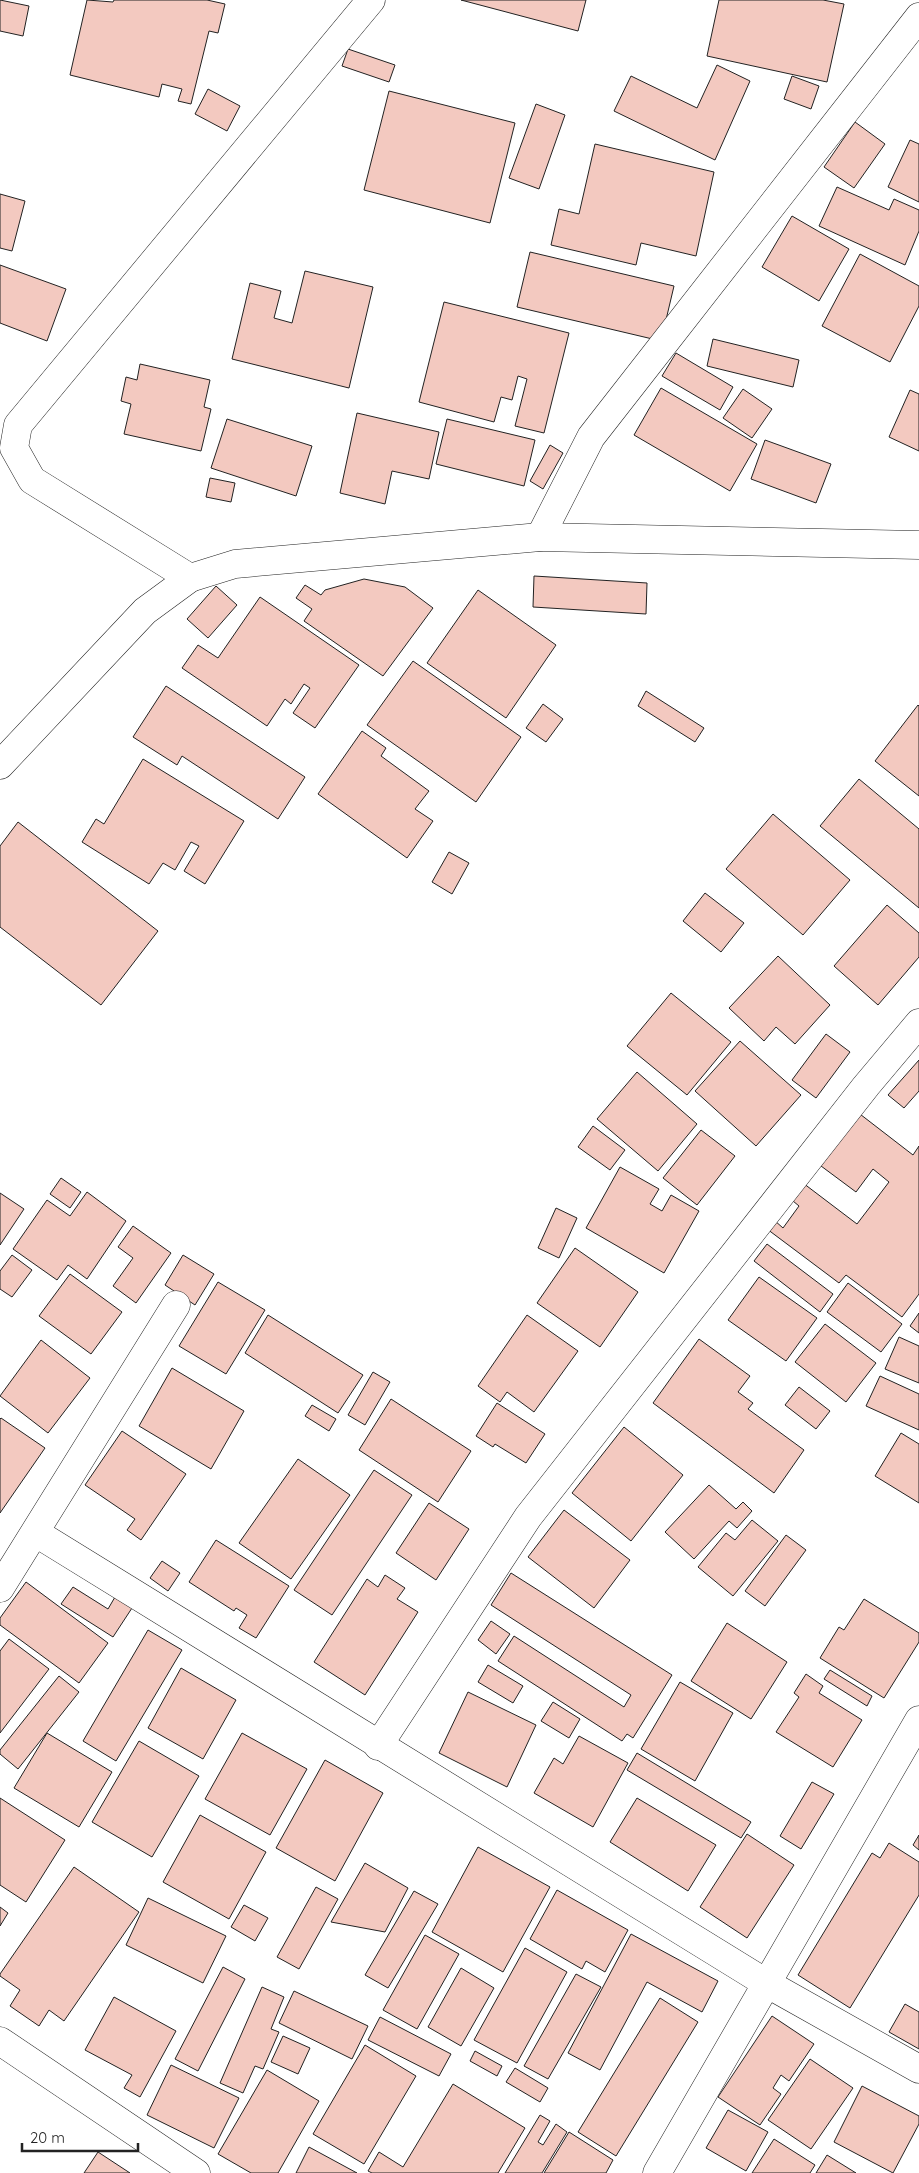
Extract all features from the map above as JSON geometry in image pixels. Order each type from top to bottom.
[{"type":"street","points":[[190,578],[32,480],[14,448],[18,425],[371,0]]},
{"type":"street","points":[[540,537],[591,437],[919,17]]},
{"type":"street","points":[[0,765],[145,611],[190,578],[235,564],[540,537],[919,545]]},
{"type":"street","points":[[378,1746],[528,1517],[860,1093],[919,1023]]},
{"type":"street","points":[[0,1588],[36,1533],[176,1305]]},
{"type":"street","points":[[36,1533],[378,1746],[766,1983],[919,2069]]},
{"type":"street","points":[[657,2173],[919,1720]]},
{"type":"street","points":[[0,2041],[196,2173]]},
{"type":"building","points":[[0,0],[29,6],[23,36],[0,31]]},
{"type":"building","points":[[87,0],[113,2],[114,0],[207,0],[225,4],[218,33],[209,31],[191,104],[178,101],[182,89],[162,84],[159,97],[70,75]]},
{"type":"building","points":[[461,0],[586,0],[578,31]]},
{"type":"building","points":[[719,0],[823,0],[844,4],[827,82],[707,56]]},
{"type":"building","points":[[348,49],[395,65],[389,82],[342,66]]},
{"type":"building","points":[[717,65],[750,81],[715,160],[614,111],[631,76],[697,108]]},
{"type":"building","points":[[792,76],[819,86],[811,109],[784,99]]},
{"type":"building","points":[[208,89],[240,106],[227,131],[195,114]]},
{"type":"building","points":[[389,91],[515,123],[490,223],[364,190]]},
{"type":"building","points":[[536,104],[565,115],[539,189],[509,178]]},
{"type":"building","points":[[855,122],[885,144],[854,188],[824,167]]},
{"type":"building","points":[[910,140],[919,144],[919,202],[888,187]]},
{"type":"building","points":[[595,144],[714,172],[696,256],[641,243],[636,265],[551,245],[559,209],[579,214]]},
{"type":"building","points":[[837,187],[889,210],[894,199],[919,210],[919,231],[905,265],[819,226]]},
{"type":"building","points":[[0,194],[25,201],[12,251],[0,248]]},
{"type":"building","points":[[792,216],[849,249],[819,301],[762,267]]},
{"type":"building","points":[[530,252],[674,286],[661,341],[517,307]]},
{"type":"building","points":[[860,254],[919,286],[919,306],[890,362],[822,326]]},
{"type":"building","points":[[0,265],[66,289],[47,341],[0,323]]},
{"type":"building","points":[[305,271],[373,287],[349,388],[232,359],[250,283],[281,291],[274,318],[292,323]]},
{"type":"building","points":[[444,302],[569,333],[544,433],[515,426],[527,379],[518,376],[512,400],[501,397],[494,422],[419,402]]},
{"type":"building","points":[[713,339],[799,360],[793,387],[707,366]]},
{"type":"building","points":[[676,353],[733,387],[720,410],[662,376]]},
{"type":"building","points":[[140,364],[210,380],[204,407],[211,409],[201,451],[124,434],[131,404],[121,401],[126,377],[137,380]]},
{"type":"building","points":[[661,388],[757,444],[730,491],[634,435]]},
{"type":"building","points":[[743,389],[772,409],[752,438],[723,418]]},
{"type":"building","points":[[910,390],[919,394],[919,451],[889,437]]},
{"type":"building","points":[[357,413],[439,432],[429,479],[392,471],[385,504],[340,493]]},
{"type":"building","points":[[227,419],[312,446],[296,496],[211,468]]},
{"type":"building","points":[[447,419],[535,440],[524,486],[436,464]]},
{"type":"building","points":[[765,440],[831,464],[816,503],[751,479]]},
{"type":"building","points":[[550,445],[563,453],[543,489],[530,481]]},
{"type":"building","points":[[210,478],[235,483],[231,502],[206,497]]},
{"type":"building","points":[[534,576],[647,583],[646,614],[533,607]]},
{"type":"building","points":[[364,579],[405,587],[433,608],[383,676],[304,621],[312,609],[296,598],[305,585],[321,595],[325,590]]},
{"type":"building","points":[[216,586],[237,605],[208,638],[187,619]]},
{"type":"building","points":[[478,590],[556,645],[506,718],[427,663]]},
{"type":"building","points":[[260,597],[359,665],[315,728],[293,713],[310,688],[304,684],[291,704],[285,699],[267,726],[182,668],[198,645],[218,658]]},
{"type":"building","points":[[413,661],[521,737],[476,802],[367,725]]},
{"type":"building","points":[[166,686],[305,777],[278,819],[182,756],[177,765],[133,737]]},
{"type":"building","points":[[646,691],[704,728],[695,742],[638,706]]},
{"type":"building","points":[[543,704],[563,719],[546,742],[526,728]]},
{"type":"building","points":[[919,706],[919,796],[875,761]]},
{"type":"building","points":[[362,731],[386,748],[381,756],[429,791],[415,809],[433,821],[407,858],[318,794]]},
{"type":"building","points":[[143,759],[244,821],[205,884],[184,871],[199,846],[191,842],[175,870],[163,863],[149,884],[82,842],[96,819],[104,824]]},
{"type":"building","points":[[859,779],[919,829],[919,908],[820,826]]},
{"type":"building","points":[[773,814],[850,880],[803,935],[726,869]]},
{"type":"building","points":[[18,822],[158,931],[101,1005],[0,927],[0,846]]},
{"type":"building","points":[[449,852],[469,863],[452,894],[432,882]]},
{"type":"building","points":[[705,893],[744,923],[721,952],[683,921]]},
{"type":"building","points":[[887,905],[919,933],[919,957],[878,1005],[834,966]]},
{"type":"building","points":[[778,956],[830,1005],[795,1044],[776,1027],[764,1041],[729,1008]]},
{"type":"building","points":[[671,993],[731,1042],[687,1095],[627,1046]]},
{"type":"building","points":[[826,1034],[850,1052],[816,1098],[792,1080]]},
{"type":"building","points":[[740,1041],[801,1095],[756,1146],[695,1091]]},
{"type":"building","points":[[919,1060],[919,1091],[904,1108],[888,1095]]},
{"type":"building","points":[[637,1072],[697,1124],[658,1171],[597,1119]]},
{"type":"building","points":[[856,1111],[913,1155],[919,1146],[919,1294],[902,1317],[846,1275],[839,1283],[767,1229],[774,1220],[783,1228],[799,1206],[787,1196],[799,1180],[857,1224],[889,1182],[873,1169],[856,1192],[817,1163]]},
{"type":"building","points":[[593,1126],[625,1150],[610,1170],[578,1147]]},
{"type":"building","points":[[701,1130],[735,1156],[697,1205],[663,1178]]},
{"type":"building","points":[[620,1167],[659,1189],[650,1204],[662,1211],[671,1195],[699,1211],[664,1273],[586,1228]]},
{"type":"building","points":[[61,1178],[81,1192],[70,1208],[50,1194]]},
{"type":"building","points":[[87,1192],[126,1221],[87,1279],[68,1265],[57,1280],[13,1249],[47,1200],[70,1216]]},
{"type":"building","points":[[0,1193],[24,1209],[0,1245]]},
{"type":"building","points":[[556,1208],[577,1218],[559,1258],[538,1248]]},
{"type":"building","points":[[133,1226],[171,1253],[136,1303],[113,1286],[133,1258],[118,1247]]},
{"type":"building","points":[[767,1244],[833,1294],[820,1312],[754,1261]]},
{"type":"building","points":[[575,1248],[638,1292],[600,1347],[537,1303]]},
{"type":"building","points":[[12,1255],[32,1270],[12,1297],[0,1289],[0,1271]]},
{"type":"building","points":[[183,1255],[214,1274],[195,1305],[165,1285]]},
{"type":"building","points":[[70,1274],[122,1312],[91,1354],[39,1316]]},
{"type":"building","points":[[759,1277],[817,1318],[786,1361],[728,1320]]},
{"type":"building","points":[[218,1282],[265,1310],[226,1374],[179,1346]]},
{"type":"building","points":[[848,1283],[902,1324],[881,1352],[827,1312]]},
{"type":"building","points":[[919,1313],[919,1333],[910,1326]]},
{"type":"building","points":[[268,1315],[363,1375],[338,1413],[245,1353]]},
{"type":"building","points":[[527,1315],[578,1351],[534,1412],[507,1392],[500,1402],[478,1386]]},
{"type":"building","points":[[825,1324],[876,1363],[846,1402],[795,1362]]},
{"type":"building","points":[[899,1337],[919,1346],[919,1383],[885,1369]]},
{"type":"building","points":[[699,1339],[750,1376],[738,1392],[753,1403],[748,1409],[804,1450],[774,1493],[653,1403]]},
{"type":"building","points":[[41,1340],[90,1378],[48,1433],[0,1396]]},
{"type":"building","points":[[172,1368],[244,1411],[211,1469],[139,1426]]},
{"type":"building","points":[[373,1372],[390,1382],[365,1425],[348,1415]]},
{"type":"building","points":[[880,1376],[919,1394],[919,1430],[866,1406]]},
{"type":"building","points":[[799,1387],[830,1411],[816,1429],[785,1405]]},
{"type":"building","points":[[391,1399],[471,1451],[438,1502],[359,1450]]},
{"type":"building","points":[[497,1403],[545,1434],[526,1463],[495,1444],[493,1447],[476,1436]]},
{"type":"building","points":[[312,1405],[336,1419],[329,1431],[305,1416]]},
{"type":"building","points":[[0,1419],[45,1448],[0,1513]]},
{"type":"building","points":[[624,1427],[683,1475],[631,1541],[572,1493]]},
{"type":"building","points":[[122,1431],[186,1474],[141,1540],[127,1530],[135,1519],[85,1485]]},
{"type":"building","points":[[901,1433],[919,1444],[919,1503],[875,1476]]},
{"type":"building","points":[[298,1459],[350,1495],[291,1579],[239,1543]]},
{"type":"building","points":[[374,1470],[412,1495],[332,1615],[294,1590]]},
{"type":"building","points":[[709,1485],[736,1509],[743,1502],[752,1511],[737,1528],[729,1521],[694,1559],[665,1532]]},
{"type":"building","points":[[429,1503],[469,1529],[436,1580],[396,1553]]},
{"type":"building","points":[[564,1510],[630,1560],[594,1608],[528,1557]]},
{"type":"building","points":[[752,1520],[778,1541],[733,1596],[698,1567],[726,1533],[735,1540]]},
{"type":"building","points":[[786,1535],[806,1550],[765,1606],[745,1591]]},
{"type":"building","points":[[216,1540],[289,1586],[256,1638],[239,1628],[247,1615],[236,1608],[234,1611],[189,1582]]},
{"type":"building","points":[[162,1561],[180,1573],[168,1591],[150,1578]]},
{"type":"building","points":[[511,1573],[672,1675],[633,1738],[627,1734],[622,1741],[498,1661],[514,1636],[624,1707],[631,1695],[491,1605]]},
{"type":"building","points":[[385,1575],[405,1588],[397,1599],[418,1612],[365,1695],[314,1662],[367,1579],[378,1587]]},
{"type":"building","points":[[26,1582],[108,1643],[79,1683],[0,1625],[0,1618]]},
{"type":"building","points":[[73,1587],[108,1609],[115,1597],[132,1608],[113,1637],[61,1604]]},
{"type":"building","points":[[864,1599],[919,1633],[919,1642],[884,1698],[820,1658],[839,1627],[844,1630]]},
{"type":"building","points":[[491,1621],[510,1634],[496,1654],[478,1640]]},
{"type":"building","points":[[727,1623],[787,1662],[751,1719],[691,1681]]},
{"type":"building","points":[[148,1630],[182,1650],[116,1761],[83,1741]]},
{"type":"building","points":[[9,1639],[49,1669],[0,1733],[0,1651]]},
{"type":"building","points":[[488,1665],[523,1686],[513,1703],[478,1682]]},
{"type":"building","points":[[181,1668],[236,1700],[203,1759],[148,1728]]},
{"type":"building","points":[[830,1670],[872,1696],[867,1706],[824,1679]]},
{"type":"building","points":[[806,1674],[823,1686],[819,1693],[862,1720],[833,1767],[776,1732],[799,1697],[794,1693]]},
{"type":"building","points":[[59,1676],[79,1692],[18,1769],[0,1754],[0,1750]]},
{"type":"building","points":[[680,1682],[733,1713],[695,1781],[641,1749]]},
{"type":"building","points":[[468,1692],[536,1725],[507,1787],[439,1753]]},
{"type":"building","points":[[553,1702],[580,1719],[569,1738],[541,1721]]},
{"type":"building","points":[[47,1733],[112,1772],[79,1827],[14,1788]]},
{"type":"building","points":[[242,1733],[307,1769],[270,1835],[205,1799]]},
{"type":"building","points":[[579,1736],[628,1763],[593,1827],[534,1793],[554,1758],[563,1764]]},
{"type":"building","points":[[139,1741],[199,1776],[152,1857],[92,1822]]},
{"type":"building","points":[[637,1753],[751,1822],[741,1838],[627,1770]]},
{"type":"building","points":[[325,1760],[383,1793],[335,1881],[276,1848]]},
{"type":"building","points":[[812,1782],[834,1794],[801,1849],[780,1836]]},
{"type":"building","points":[[0,1798],[65,1840],[26,1902],[0,1885]]},
{"type":"building","points":[[637,1798],[716,1845],[688,1891],[610,1842]]},
{"type":"building","points":[[200,1815],[266,1852],[229,1919],[163,1882]]},
{"type":"building","points":[[747,1834],[794,1865],[747,1938],[700,1907]]},
{"type":"building","points":[[919,1835],[919,1850],[913,1845]]},
{"type":"building","points":[[889,1843],[919,1862],[919,1895],[850,2008],[798,1975],[872,1853],[880,1858]]},
{"type":"building","points":[[478,1847],[550,1887],[503,1972],[432,1932]]},
{"type":"building","points":[[365,1863],[408,1888],[385,1932],[331,1922]]},
{"type":"building","points":[[74,1867],[139,1912],[64,2021],[49,2010],[39,2026],[10,2006],[20,1990],[0,1976],[0,1974]]},
{"type":"building","points":[[316,1887],[338,1899],[299,1969],[277,1957]]},
{"type":"building","points":[[557,1890],[628,1930],[605,1972],[586,1961],[582,1969],[530,1939]]},
{"type":"building","points":[[414,1891],[438,1904],[388,1988],[365,1975]]},
{"type":"building","points":[[148,1898],[226,1936],[203,1983],[126,1945]]},
{"type":"building","points":[[244,1905],[268,1918],[255,1941],[231,1927]]},
{"type":"building","points":[[0,1907],[8,1913],[0,1926]]},
{"type":"building","points":[[631,1934],[718,1981],[702,2012],[647,1982],[600,2070],[568,2053]]},
{"type":"building","points":[[425,1935],[459,1954],[417,2029],[383,2010]]},
{"type":"building","points":[[525,1948],[567,1972],[517,2063],[474,2040]]},
{"type":"building","points":[[223,1967],[245,1979],[198,2071],[175,2059]]},
{"type":"building","points":[[461,1968],[494,1988],[461,2046],[428,2027]]},
{"type":"building","points":[[576,1974],[601,1987],[548,2079],[524,2066]]},
{"type":"building","points":[[262,1987],[284,1997],[271,2029],[279,2032],[263,2069],[255,2066],[243,2093],[220,2083]]},
{"type":"building","points":[[294,1991],[368,2026],[352,2059],[279,2023]]},
{"type":"building","points":[[114,1997],[176,2031],[140,2097],[124,2088],[132,2075],[85,2050]]},
{"type":"building","points":[[660,1998],[698,2022],[616,2156],[578,2132]]},
{"type":"building","points":[[905,2004],[919,2012],[919,2049],[889,2032]]},
{"type":"building","points":[[772,2016],[814,2044],[789,2081],[781,2075],[773,2088],[781,2094],[760,2125],[718,2097]]},
{"type":"building","points":[[380,2017],[451,2054],[439,2076],[368,2040]]},
{"type":"building","points":[[283,2036],[310,2048],[298,2074],[271,2062]]},
{"type":"building","points":[[365,2045],[416,2076],[364,2164],[313,2134]]},
{"type":"building","points":[[475,2051],[502,2066],[497,2076],[470,2061]]},
{"type":"building","points":[[810,2059],[853,2088],[811,2149],[768,2120]]},
{"type":"building","points":[[171,2065],[239,2098],[214,2148],[147,2115]]},
{"type":"building","points":[[515,2068],[548,2088],[540,2102],[506,2082]]},
{"type":"building","points":[[267,2070],[319,2101],[278,2173],[251,2173],[218,2154]]},
{"type":"building","points":[[453,2084],[525,2128],[498,2173],[372,2173],[368,2171],[379,2152],[403,2167]]},
{"type":"building","points":[[862,2086],[919,2116],[919,2124],[893,2173],[834,2142]]},
{"type":"building","points":[[728,2110],[768,2132],[746,2171],[706,2148]]},
{"type":"building","points":[[540,2115],[550,2121],[538,2142],[543,2145],[556,2124],[567,2132],[542,2173],[505,2173]]},
{"type":"building","points":[[569,2132],[613,2160],[606,2173],[544,2173]]},
{"type":"building","points":[[774,2139],[815,2165],[810,2173],[752,2173]]},
{"type":"building","points":[[309,2147],[357,2173],[296,2173]]},
{"type":"building","points":[[98,2152],[130,2173],[84,2173]]},
{"type":"building","points":[[827,2155],[856,2173],[816,2173]]}]
